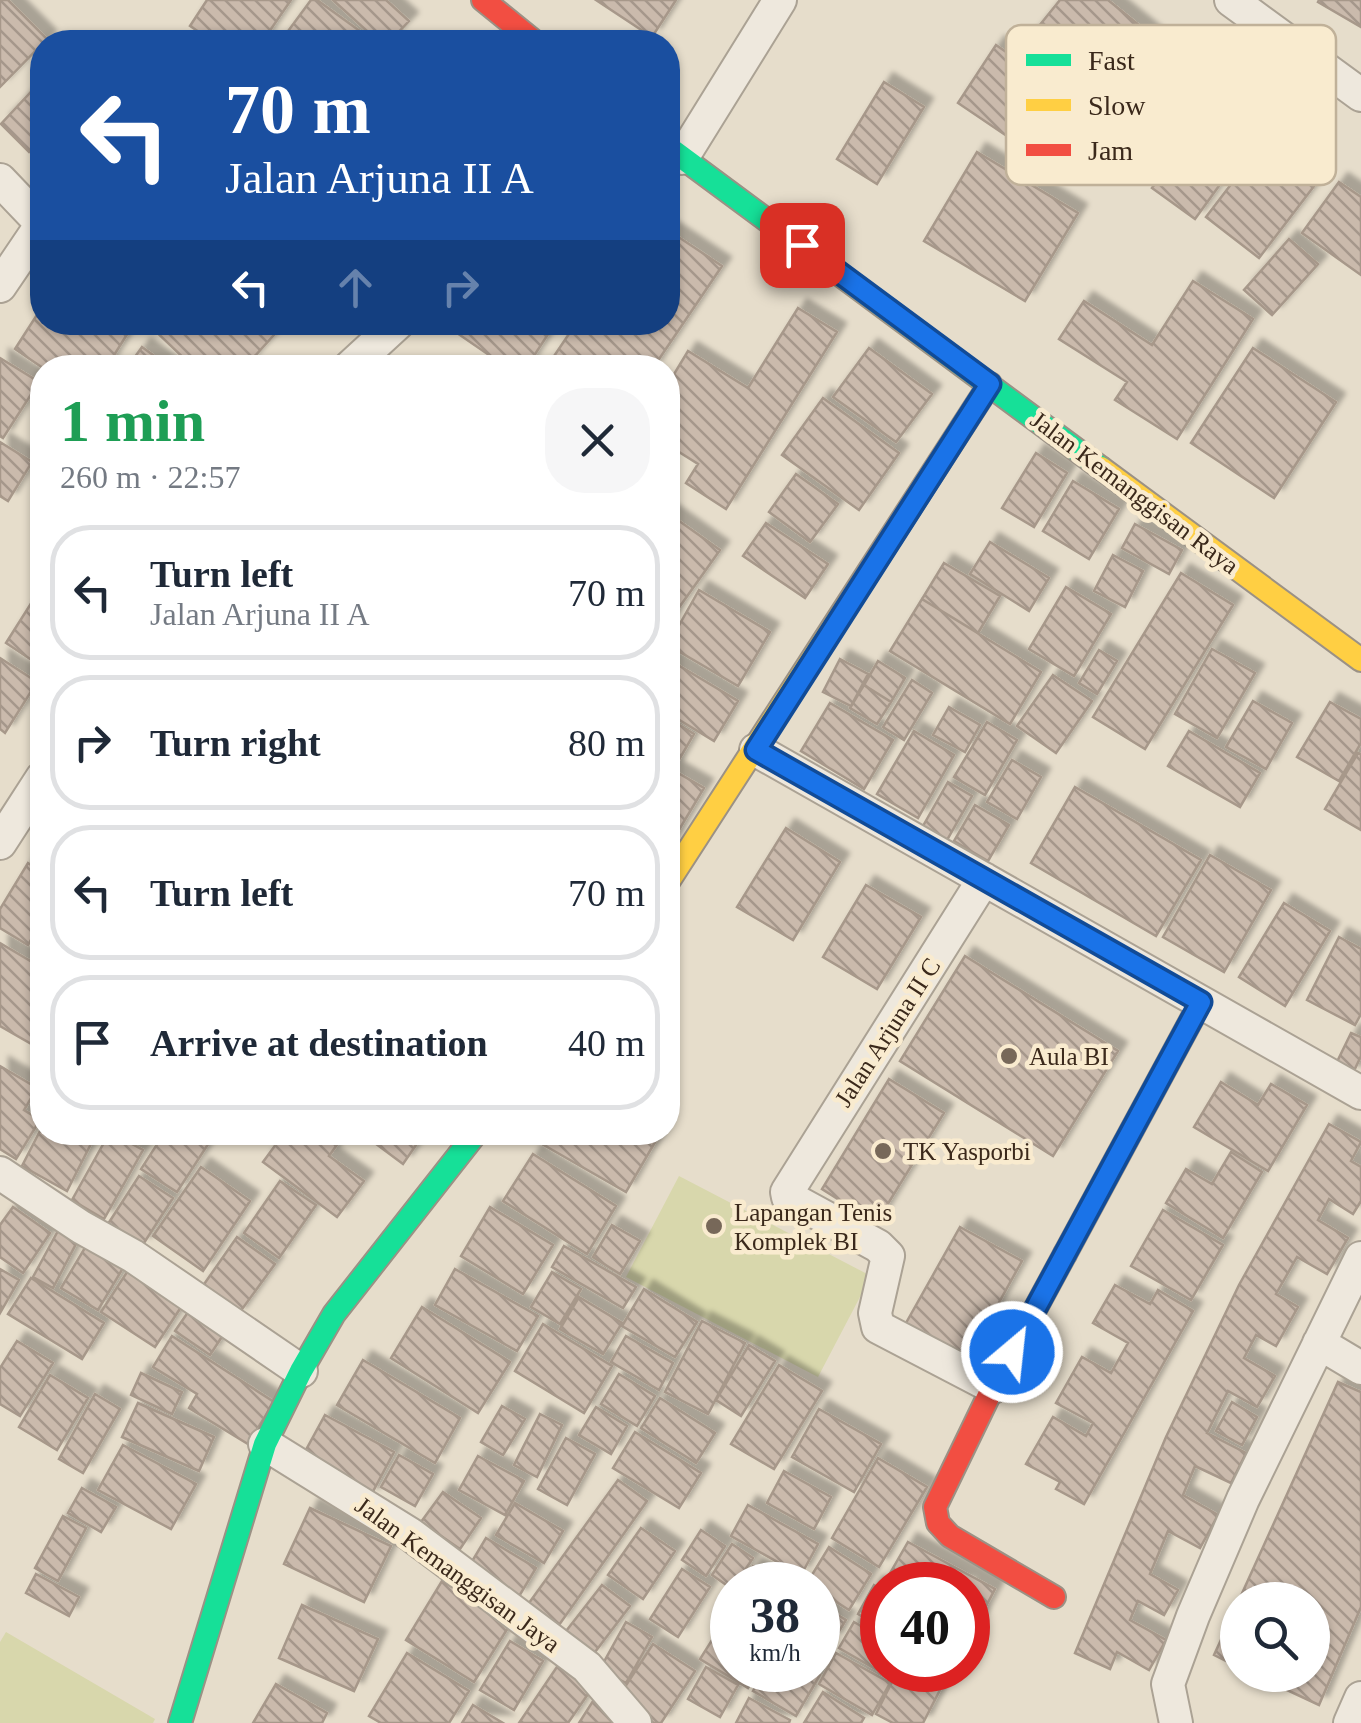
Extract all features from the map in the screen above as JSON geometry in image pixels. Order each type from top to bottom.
[{"type":"street","points":[[483,0],[520,30]]},
{"type":"street","points":[[680,146],[780,0]]},
{"type":"street","points":[[1231,0],[1265,25]]},
{"type":"street","points":[[1336,78],[1361,96]]},
{"type":"street","name":"Jalan Kemanggisan Raya","points":[[680,157],[1361,660]]},
{"type":"street","points":[[0,180],[30,211]]},
{"type":"street","points":[[0,286],[30,242]]},
{"type":"street","points":[[363,355],[385,335]]},
{"type":"street","points":[[680,858],[756,750],[990,384]]},
{"type":"street","points":[[756,750],[1361,1093]]},
{"type":"street","points":[[0,843],[30,797]]},
{"type":"street","name":"Jalan Arjuna II C","points":[[984,880],[790,1184],[788,1197],[878,1246],[888,1256],[874,1312],[878,1327],[993,1387]]},
{"type":"street","points":[[1054,1597],[950,1536],[938,1523],[934,1507],[993,1387],[1201,1002]]},
{"type":"street","points":[[180,1723],[265,1444],[334,1314],[468,1145]]},
{"type":"street","points":[[0,1173],[133,1256],[301,1372]]},
{"type":"street","points":[[1176,1723],[1168,1684],[1186,1633],[1243,1499],[1361,1258]]},
{"type":"street","points":[[1318,1343],[1361,1368]]},
{"type":"street","name":"Jalan Kemanggisan Jaya","points":[[265,1444],[410,1534],[587,1666],[635,1723]]},
{"type":"street","points":[[1350,1723],[1361,1698]]},
{"type":"green space","name":"Lapangan Tenis Komplek BI","points":[[679,1176],[871,1276],[818,1377],[626,1277]]},
{"type":"green space","points":[[6,1632],[155,1719],[153,1723],[0,1723],[0,1642]]},
{"type":"building","points":[[0,0],[8,0],[38,30],[30,30],[30,56],[0,87]]},
{"type":"building","points":[[207,0],[291,0],[270,30],[196,30],[190,26]]},
{"type":"building","points":[[311,0],[317,0],[358,30],[289,30]]},
{"type":"building","points":[[333,0],[386,0],[409,21],[400,30],[366,30]]},
{"type":"building","points":[[596,0],[676,0],[657,30],[641,30]]},
{"type":"building","points":[[1060,0],[1108,0],[1139,25],[1040,25]]},
{"type":"building","points":[[1361,0],[1361,27],[1318,2]]},
{"type":"building","points":[[996,45],[1006,52],[1006,135],[958,103]]},
{"type":"building","points":[[884,82],[924,107],[877,184],[837,159]]},
{"type":"building","points":[[30,93],[29,152],[1,124]]},
{"type":"building","points":[[977,152],[1006,170],[1006,185],[1032,185],[1078,213],[1025,301],[924,241]]},
{"type":"building","points":[[1339,182],[1361,197],[1361,275],[1302,233]]},
{"type":"building","points":[[1154,185],[1220,185],[1195,219],[1152,188]]},
{"type":"building","points":[[1230,185],[1315,185],[1259,258],[1206,217]]},
{"type":"building","points":[[680,238],[722,266],[680,328]]},
{"type":"building","points":[[1289,239],[1318,264],[1272,315],[1244,290]]},
{"type":"building","points":[[1193,281],[1253,319],[1177,439],[1115,400],[1127,382],[1059,339],[1084,301],[1152,345]]},
{"type":"building","points":[[798,308],[837,332],[726,509],[686,483],[698,464],[680,453],[680,364],[688,351],[748,388]]},
{"type":"building","points":[[30,326],[30,335],[127,335],[114,355],[30,355],[30,359],[15,349]]},
{"type":"building","points":[[160,335],[274,335],[256,355],[180,355]]},
{"type":"building","points":[[460,335],[548,335],[534,355],[489,355]]},
{"type":"building","points":[[568,335],[675,335],[662,355],[555,355]]},
{"type":"building","points":[[142,347],[153,355],[136,355]]},
{"type":"building","points":[[869,348],[932,394],[896,442],[833,397]]},
{"type":"building","points":[[1253,348],[1336,402],[1274,498],[1191,443]]},
{"type":"building","points":[[0,358],[30,376],[30,396],[3,438]]},
{"type":"building","points":[[823,398],[899,453],[859,510],[782,455]]},
{"type":"building","points":[[0,442],[30,461],[30,465],[8,501],[0,496]]},
{"type":"building","points":[[1036,453],[1067,473],[1034,527],[1002,508]]},
{"type":"building","points":[[796,474],[838,504],[810,542],[769,512]]},
{"type":"building","points":[[1073,481],[1119,509],[1089,559],[1043,531]]},
{"type":"building","points":[[680,522],[720,550],[680,606]]},
{"type":"building","points":[[766,523],[828,564],[805,598],[743,556]]},
{"type":"building","points":[[1135,524],[1182,550],[1169,574],[1122,548]]},
{"type":"building","points":[[990,542],[1049,578],[1029,611],[970,574]]},
{"type":"building","points":[[1113,555],[1143,571],[1125,607],[1094,591]]},
{"type":"building","points":[[944,563],[1000,596],[978,633],[922,599]]},
{"type":"building","points":[[1181,573],[1233,605],[1145,749],[1093,717]]},
{"type":"building","points":[[1066,587],[1111,614],[1074,676],[1029,649]]},
{"type":"building","points":[[699,590],[770,632],[738,686],[680,652],[680,624]]},
{"type":"building","points":[[922,599],[1041,672],[1010,724],[890,651]]},
{"type":"building","points":[[30,605],[30,659],[6,643]]},
{"type":"building","points":[[1212,649],[1255,673],[1217,738],[1175,714]]},
{"type":"building","points":[[1099,650],[1117,661],[1097,694],[1079,683]]},
{"type":"building","points":[[0,658],[30,677],[30,693],[5,733],[0,729]]},
{"type":"building","points":[[840,659],[868,674],[851,706],[823,692]]},
{"type":"building","points":[[878,661],[905,678],[891,702],[864,685]]},
{"type":"building","points":[[680,666],[738,701],[714,741],[680,720]]},
{"type":"building","points":[[1053,675],[1092,701],[1056,753],[1017,726]]},
{"type":"building","points":[[912,680],[932,693],[904,740],[883,727]]},
{"type":"building","points":[[864,685],[891,702],[877,724],[850,708]]},
{"type":"building","points":[[1253,701],[1292,723],[1266,769],[1226,747]]},
{"type":"building","points":[[1330,702],[1361,719],[1361,743],[1339,781],[1297,757]]},
{"type":"building","points":[[830,703],[893,740],[864,789],[801,751]]},
{"type":"building","points":[[949,707],[980,725],[965,752],[933,735]]},
{"type":"building","points":[[987,722],[1017,740],[985,795],[954,777]]},
{"type":"building","points":[[680,725],[694,734],[680,758]]},
{"type":"building","points":[[914,731],[954,755],[918,818],[877,794]]},
{"type":"building","points":[[1189,731],[1260,773],[1240,807],[1168,766]]},
{"type":"building","points":[[1358,753],[1361,754],[1361,830],[1325,809]]},
{"type":"building","points":[[1012,760],[1041,777],[1017,819],[987,802]]},
{"type":"building","points":[[680,774],[704,788],[680,828]]},
{"type":"building","points":[[948,782],[972,796],[947,840],[923,826]]},
{"type":"building","points":[[1075,787],[1201,860],[1156,936],[1031,863]]},
{"type":"building","points":[[975,805],[1009,825],[988,861],[954,841]]},
{"type":"building","points":[[786,828],[840,862],[793,940],[737,907]]},
{"type":"building","points":[[1210,855],[1271,890],[1224,972],[1163,937]]},
{"type":"building","points":[[28,863],[28,945],[0,928],[0,909]]},
{"type":"building","points":[[866,885],[921,917],[877,989],[823,957]]},
{"type":"building","points":[[1284,903],[1330,931],[1285,1006],[1239,977]]},
{"type":"building","points":[[1339,937],[1361,949],[1361,1014],[1355,1025],[1307,1000]]},
{"type":"building","points":[[0,943],[30,961],[30,1043],[0,1026]]},
{"type":"building","name":"Aula BI","points":[[965,956],[1118,1051],[1053,1156],[900,1061]]},
{"type":"building","points":[[1351,1033],[1361,1037],[1361,1056],[1352,1075],[1335,1066]]},
{"type":"building","points":[[0,1066],[30,1084],[30,1100],[24,1110],[30,1114],[30,1136],[16,1159],[0,1149]]},
{"type":"building","name":"TK Yasporbi","points":[[889,1079],[944,1113],[876,1223],[822,1189]]},
{"type":"building","points":[[1221,1082],[1258,1105],[1271,1084],[1307,1105],[1268,1171],[1194,1127]]},
{"type":"building","points":[[1329,1124],[1361,1142],[1351,1161],[1361,1167],[1361,1201],[1353,1214],[1329,1199],[1318,1220],[1348,1238],[1327,1274],[1297,1257],[1276,1294],[1298,1307],[1276,1346],[1256,1335],[1244,1358],[1275,1376],[1257,1407],[1228,1391],[1207,1433],[1246,1453],[1231,1483],[1195,1466],[1183,1495],[1218,1515],[1200,1548],[1168,1531],[1150,1574],[1178,1590],[1164,1615],[1138,1601],[1130,1620],[1166,1640],[1149,1670],[1117,1652],[1110,1669],[1075,1653],[1166,1437],[1239,1285]]},
{"type":"building","points":[[33,1145],[90,1145],[67,1191],[22,1166]]},
{"type":"building","points":[[103,1145],[134,1145],[143,1150],[104,1219],[72,1200]]},
{"type":"building","points":[[157,1145],[208,1145],[177,1192],[141,1169]]},
{"type":"building","points":[[275,1145],[337,1145],[329,1156],[364,1181],[337,1217],[263,1162]]},
{"type":"building","points":[[377,1145],[416,1145],[403,1164]]},
{"type":"building","points":[[544,1145],[653,1145],[626,1192]]},
{"type":"building","points":[[1231,1152],[1262,1172],[1223,1238],[1166,1203],[1186,1169],[1212,1184]]},
{"type":"building","points":[[533,1154],[616,1206],[587,1254],[503,1201]]},
{"type":"building","points":[[201,1167],[250,1201],[203,1271],[153,1236]]},
{"type":"building","points":[[139,1176],[173,1198],[142,1246],[108,1224]]},
{"type":"building","points":[[280,1181],[316,1205],[279,1258],[244,1233]]},
{"type":"building","points":[[13,1207],[50,1233],[23,1273],[0,1257],[0,1225]]},
{"type":"building","points":[[490,1207],[553,1245],[523,1294],[461,1256]]},
{"type":"building","points":[[1163,1210],[1223,1245],[1191,1300],[1131,1266]]},
{"type":"building","points":[[612,1225],[640,1241],[620,1274],[593,1257]]},
{"type":"building","points":[[960,1227],[1022,1261],[968,1358],[906,1323]]},
{"type":"building","points":[[59,1229],[78,1240],[53,1288],[33,1277]]},
{"type":"building","points":[[237,1237],[275,1264],[237,1316],[200,1290]]},
{"type":"building","points":[[89,1241],[126,1263],[98,1310],[61,1288]]},
{"type":"building","points":[[564,1246],[636,1287],[623,1308],[552,1267]]},
{"type":"building","points":[[131,1266],[185,1301],[155,1347],[101,1312]]},
{"type":"building","points":[[0,1269],[19,1280],[0,1313]]},
{"type":"building","points":[[455,1269],[538,1316],[517,1351],[435,1305]]},
{"type":"building","points":[[552,1272],[581,1289],[560,1324],[531,1307]]},
{"type":"building","points":[[31,1278],[104,1323],[82,1359],[8,1314]]},
{"type":"building","points":[[1115,1285],[1150,1304],[1158,1290],[1193,1311],[1084,1504],[1056,1489],[1060,1482],[1026,1464],[1053,1417],[1086,1436],[1093,1423],[1056,1403],[1082,1357],[1111,1373],[1128,1343],[1093,1323]]},
{"type":"building","points":[[644,1289],[697,1322],[675,1357],[622,1326]]},
{"type":"building","points":[[579,1297],[622,1323],[603,1354],[560,1329]]},
{"type":"building","points":[[193,1305],[227,1329],[210,1355],[175,1331]]},
{"type":"building","points":[[422,1307],[510,1362],[478,1413],[391,1358]]},
{"type":"building","points":[[702,1321],[745,1343],[708,1414],[665,1392]]},
{"type":"building","points":[[543,1324],[612,1366],[584,1413],[515,1371]]},
{"type":"building","points":[[172,1336],[274,1402],[248,1444],[189,1408],[197,1394],[153,1367]]},
{"type":"building","points":[[626,1336],[673,1363],[659,1390],[611,1362]]},
{"type":"building","points":[[17,1341],[53,1363],[20,1416],[0,1404],[0,1368]]},
{"type":"building","points":[[749,1345],[775,1361],[741,1416],[716,1400]]},
{"type":"building","points":[[363,1360],[460,1418],[435,1463],[337,1405]]},
{"type":"building","points":[[779,1365],[822,1391],[774,1469],[731,1444]]},
{"type":"building","points":[[141,1373],[182,1392],[172,1414],[131,1395]]},
{"type":"building","points":[[619,1374],[655,1396],[637,1426],[601,1404]]},
{"type":"building","points":[[50,1375],[88,1398],[57,1450],[19,1427]]},
{"type":"building","points":[[1338,1382],[1361,1392],[1361,1607],[1330,1679],[1330,1582],[1247,1582]]},
{"type":"building","points":[[95,1394],[120,1409],[83,1473],[59,1459]]},
{"type":"building","points":[[660,1398],[715,1433],[696,1463],[641,1428]]},
{"type":"building","points":[[1232,1402],[1257,1417],[1242,1445],[1216,1431]]},
{"type":"building","points":[[138,1403],[214,1437],[199,1471],[122,1437]]},
{"type":"building","points":[[502,1406],[525,1419],[503,1455],[481,1442]]},
{"type":"building","points":[[596,1407],[627,1426],[611,1454],[579,1435]]},
{"type":"building","points":[[819,1409],[881,1444],[854,1492],[792,1457]]},
{"type":"building","points":[[540,1414],[562,1425],[537,1477],[514,1465]]},
{"type":"building","points":[[325,1415],[394,1452],[370,1497],[301,1459]]},
{"type":"building","points":[[635,1432],[701,1473],[679,1508],[613,1468]]},
{"type":"building","points":[[566,1438],[595,1454],[567,1505],[538,1489]]},
{"type":"building","points":[[123,1445],[196,1484],[171,1529],[98,1490]]},
{"type":"building","points":[[399,1455],[433,1474],[415,1506],[381,1487]]},
{"type":"building","points":[[478,1456],[524,1481],[505,1515],[459,1490]]},
{"type":"building","points":[[878,1458],[927,1487],[882,1562],[871,1562],[832,1538]]},
{"type":"building","points":[[784,1471],[831,1497],[814,1529],[767,1503]]},
{"type":"building","points":[[618,1480],[647,1501],[559,1625],[529,1603]]},
{"type":"building","points":[[82,1488],[116,1507],[101,1532],[68,1513]]},
{"type":"building","points":[[443,1492],[481,1518],[460,1549],[421,1522]]},
{"type":"building","points":[[515,1503],[563,1531],[544,1563],[496,1535]]},
{"type":"building","points":[[748,1505],[818,1544],[808,1562],[778,1562],[731,1536]]},
{"type":"building","points":[[310,1508],[391,1546],[364,1602],[284,1564]]},
{"type":"building","points":[[63,1516],[86,1528],[58,1581],[35,1568]]},
{"type":"building","points":[[641,1528],[675,1551],[643,1599],[608,1575]]},
{"type":"building","points":[[701,1530],[725,1546],[715,1562],[710,1562],[706,1576],[682,1560]]},
{"type":"building","points":[[486,1538],[536,1568],[518,1598],[468,1568]]},
{"type":"building","points":[[908,1542],[945,1562],[896,1562]]},
{"type":"building","points":[[732,1544],[753,1558],[750,1562],[720,1562]]},
{"type":"building","points":[[829,1547],[860,1567],[860,1592],[849,1610],[840,1604],[840,1562],[820,1562]]},
{"type":"building","points":[[682,1569],[710,1587],[678,1637],[650,1619]]},
{"type":"building","points":[[36,1574],[79,1597],[69,1616],[26,1593]]},
{"type":"building","points":[[442,1581],[511,1623],[474,1682],[406,1640]]},
{"type":"building","points":[[602,1585],[630,1606],[592,1656],[563,1635]]},
{"type":"building","points":[[302,1605],[378,1639],[354,1691],[279,1658]]},
{"type":"building","points":[[626,1622],[652,1637],[626,1683],[600,1669]]},
{"type":"building","points":[[854,1622],[860,1625],[860,1660],[840,1646]]},
{"type":"building","points":[[510,1641],[543,1661],[514,1710],[480,1690]]},
{"type":"building","points":[[710,1643],[710,1665],[700,1659]]},
{"type":"building","points":[[653,1644],[695,1671],[661,1723],[654,1723],[617,1699]]},
{"type":"building","points":[[407,1653],[469,1691],[449,1723],[381,1723],[369,1716]]},
{"type":"building","points":[[840,1655],[860,1666],[860,1692],[885,1692],[872,1715],[833,1692],[840,1692]]},
{"type":"building","points":[[563,1658],[597,1681],[568,1723],[519,1723]]},
{"type":"building","points":[[706,1667],[710,1669],[710,1692],[734,1692],[720,1717],[688,1699]]},
{"type":"building","points":[[276,1684],[327,1713],[322,1723],[253,1723]]},
{"type":"building","points":[[755,1692],[810,1692],[796,1716]]},
{"type":"building","points":[[823,1692],[864,1718],[861,1723],[804,1723]]},
{"type":"building","points":[[887,1692],[939,1692],[923,1723],[893,1723],[876,1714]]},
{"type":"building","points":[[1291,1692],[1325,1692],[1319,1705]]},
{"type":"building","points":[[749,1698],[790,1720],[789,1723],[736,1723]]},
{"type":"building","points":[[593,1701],[623,1722],[579,1723]]},
{"type":"building","points":[[473,1705],[503,1723],[462,1723]]},
{"type":"traffic: fast","points":[[680,156],[1101,468]]},
{"type":"traffic: fast","points":[[1065,1254],[1201,1002]]},
{"type":"traffic: fast","points":[[180,1723],[265,1444],[301,1371],[334,1314],[467,1145]]},
{"type":"traffic: slow","points":[[680,863],[990,384]]},
{"type":"traffic: slow","points":[[1101,468],[1361,660]]},
{"type":"traffic: jam","points":[[483,0],[520,30]]},
{"type":"traffic: jam","points":[[1054,1597],[950,1536],[938,1523],[935,1507],[993,1387],[1065,1254]]},
{"type":"place","name":"Aula BI","points":[[1009,1056]]},
{"type":"place","name":"TK Yasporbi","points":[[883,1151]]},
{"type":"place","name":"Lapangan Tenis Komplek BI","points":[[714,1226]]},
{"type":"route","points":[[802,245],[990,384],[756,750],[1201,1002],[1012,1352]]}]
